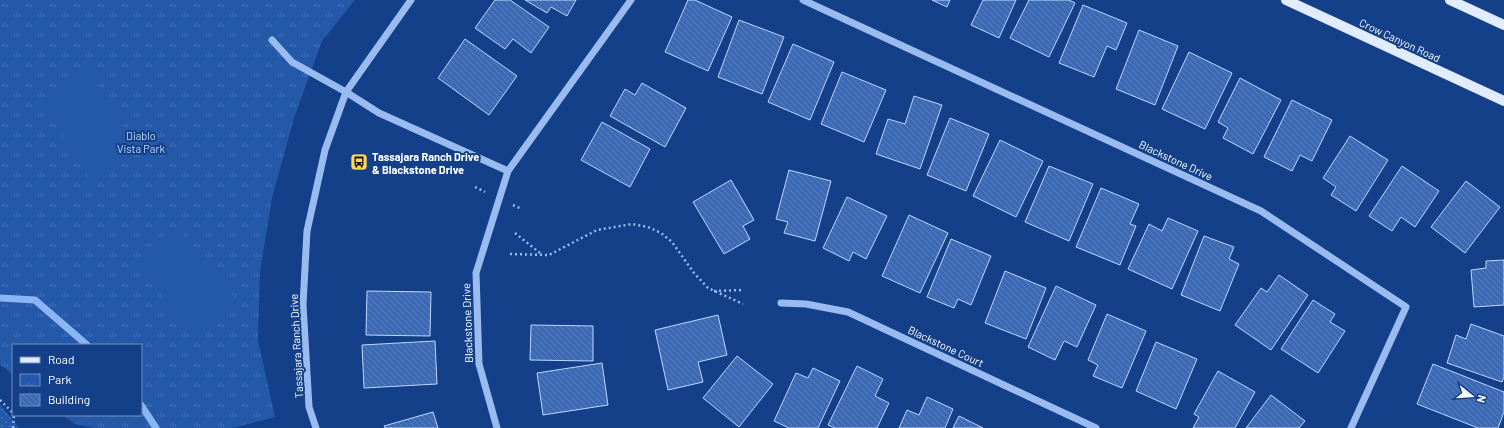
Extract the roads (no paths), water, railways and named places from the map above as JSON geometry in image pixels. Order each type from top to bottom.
[{"type":"main road","name":"Crow Canyon Road","points":[[1286,0],[1504,102]]},
{"type":"main road","points":[[1450,0],[1504,25]]},
{"type":"street","name":"Tassajara Ranch Drive","points":[[316,428],[309,407],[303,305],[307,231],[325,150],[346,92],[411,0]]},
{"type":"street","name":"Blackstone Drive","points":[[497,428],[479,364],[476,273],[508,172],[631,0]]},
{"type":"street","name":"Blackstone Drive","points":[[803,0],[1260,211],[1406,307],[1351,428]]},
{"type":"street","points":[[272,40],[292,62],[346,92],[379,114],[508,172]]},
{"type":"street","name":"Blackstone Court","points":[[781,303],[806,304],[848,312],[1096,428]]},
{"type":"waterway","points":[[0,298],[35,300],[86,344]]},
{"type":"waterway","points":[[142,407],[156,428]]},
{"type":"place","name":"Tassajara Ranch Drive & Blackstone Drive","points":[[359,162]]},
{"type":"park label","name":"Diablo Vista Park","points":[[141,141]]}]
